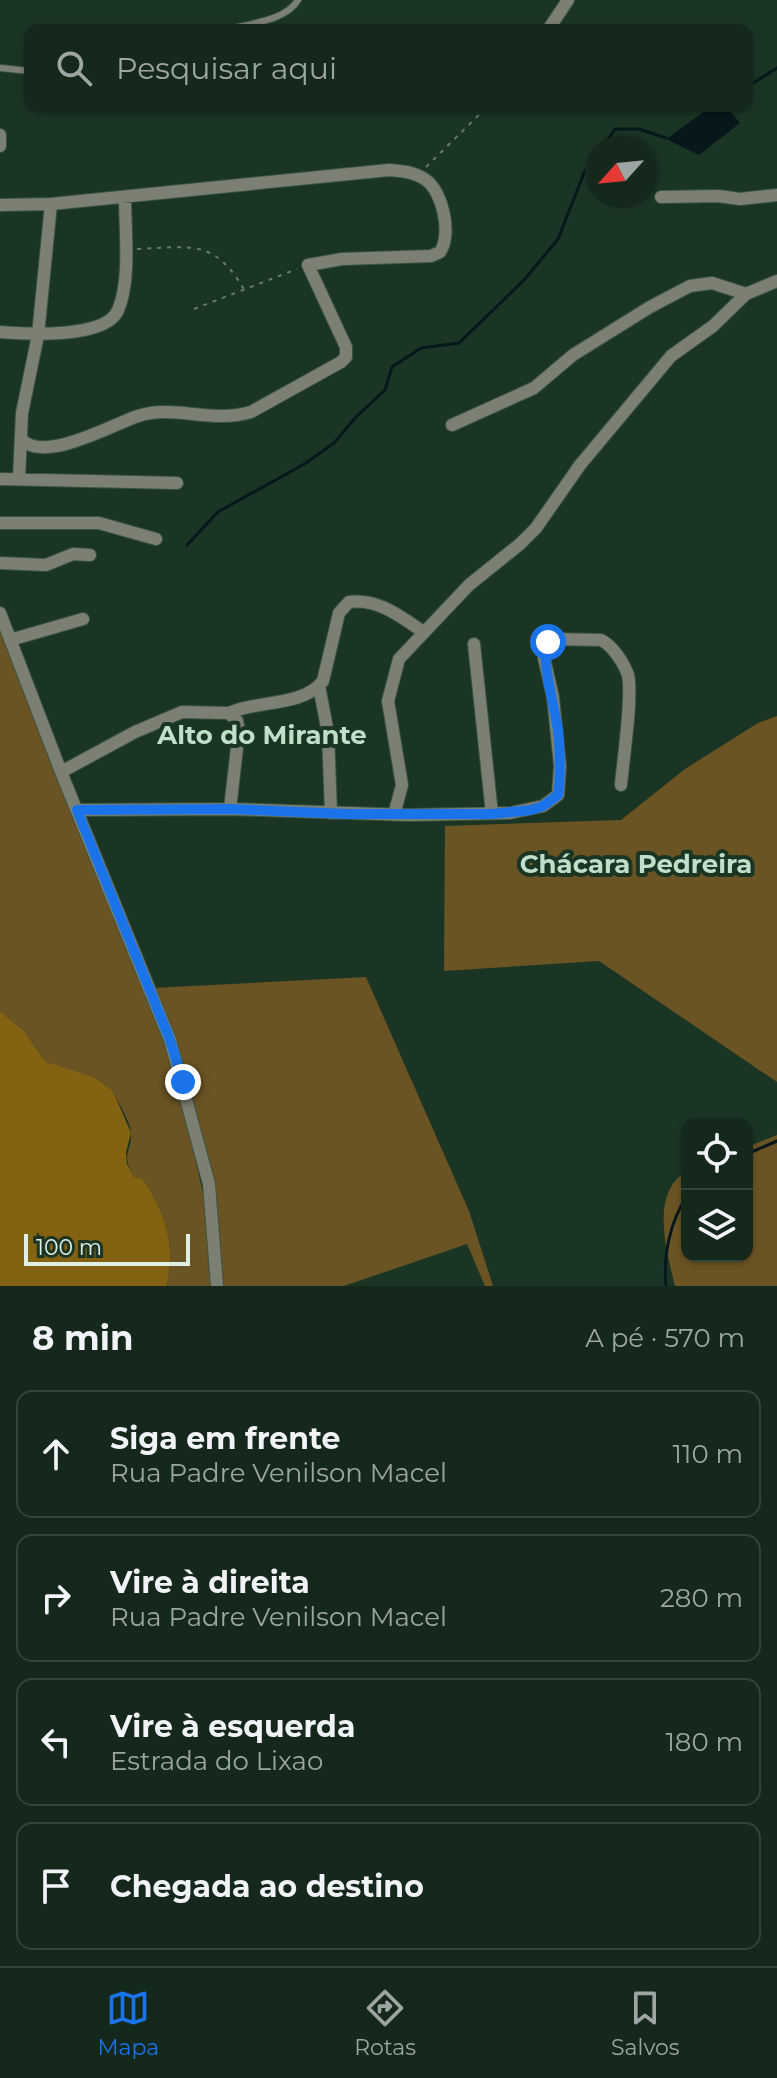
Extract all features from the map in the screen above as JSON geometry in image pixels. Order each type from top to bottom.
[{"type":"street","points":[[552,24],[568,0]]},
{"type":"street","points":[[0,135],[0,146]]},
{"type":"street","points":[[0,205],[125,198],[389,170],[418,175],[429,181],[438,198],[446,230],[446,241],[440,252],[431,256],[342,259],[308,265],[346,347],[346,357],[240,415],[207,417],[152,412],[78,439],[43,448],[33,448],[21,439]]},
{"type":"street","points":[[661,197],[764,198],[777,195]]},
{"type":"street","points":[[0,332],[38,335],[91,328],[114,317],[121,299],[125,198]]},
{"type":"street","points":[[19,479],[22,413],[38,335],[51,204]]},
{"type":"street","points":[[394,815],[402,785],[388,701],[399,659],[422,631],[469,585],[536,528],[580,465],[671,356],[713,326],[746,294],[777,281]]},
{"type":"street","points":[[452,425],[534,388],[573,355],[690,286],[712,283],[746,294]]},
{"type":"street","points":[[0,479],[177,483]]},
{"type":"street","points":[[0,523],[99,523],[156,539]]},
{"type":"street","points":[[0,563],[46,565],[73,554],[90,555]]},
{"type":"street","points":[[61,772],[135,732],[182,712],[229,713],[303,694],[319,686],[323,681],[339,613],[349,602],[363,601],[381,606],[422,631]]},
{"type":"street","points":[[0,613],[170,1040],[209,1184],[217,1286]]},
{"type":"street","points":[[10,640],[83,619]]},
{"type":"street","points":[[77,810],[230,809],[394,815],[492,814],[543,806],[558,795],[558,734],[544,658],[545,645],[552,639],[601,640],[607,643],[623,665],[629,687],[621,785]]},
{"type":"street","points":[[474,644],[492,814]]},
{"type":"street","points":[[319,686],[328,733],[331,813]]},
{"type":"street","points":[[229,713],[237,721],[239,730],[230,809]]},
{"type":"lane","points":[[246,24],[290,10],[298,0]]},
{"type":"lane","points":[[0,68],[24,70]]},
{"type":"path","points":[[418,175],[482,112]]},
{"type":"path","points":[[125,250],[184,247],[207,250],[231,267],[245,291]]},
{"type":"path","points":[[194,309],[308,265]]},
{"type":"shaded area","points":[[704,112],[731,112],[740,123],[699,155],[666,139]]},
{"type":"shaded area","points":[[0,625],[164,1037],[206,1207],[211,1286],[166,1286],[170,1257],[167,1229],[150,1190],[142,1178],[134,1177],[130,1169],[127,1157],[130,1128],[113,1091],[46,1062],[24,1031],[0,1011]]},
{"type":"shaded area","points":[[777,716],[777,1082],[599,961],[444,971],[445,826],[621,820],[685,769],[758,723]]},
{"type":"shaded area","points":[[366,977],[469,1211],[493,1286],[485,1286],[467,1244],[344,1286],[223,1286],[211,1169],[176,1051],[153,988]]},
{"type":"shaded area","points":[[0,1011],[24,1031],[46,1062],[93,1077],[113,1091],[131,1133],[126,1152],[127,1164],[134,1177],[142,1178],[150,1190],[167,1229],[170,1257],[166,1286],[0,1286]]},
{"type":"shaded area","points":[[777,1135],[777,1286],[675,1286],[665,1240],[664,1208],[668,1193],[681,1176],[681,1262],[753,1262],[753,1145]]},
{"type":"waterway","points":[[753,83],[777,68]]},
{"type":"waterway","points":[[610,136],[615,129],[639,129],[666,138]]},
{"type":"waterway","points":[[187,545],[218,512],[306,463],[334,443],[385,390],[392,367],[421,348],[459,343],[525,279],[558,239],[585,172]]},
{"type":"waterway","points":[[753,1151],[777,1141]]},
{"type":"waterway","points":[[666,1286],[669,1239],[681,1207]]},
{"type":"district","name":"Alto do Mirante","points":[[262,735]]},
{"type":"district","name":"Chácara Pedreira","points":[[636,864]]},
{"type":"route","points":[[183,1082],[170,1040],[77,810],[230,809],[409,815],[510,813],[543,806],[558,795],[560,766],[553,697],[544,658],[548,642]]}]
